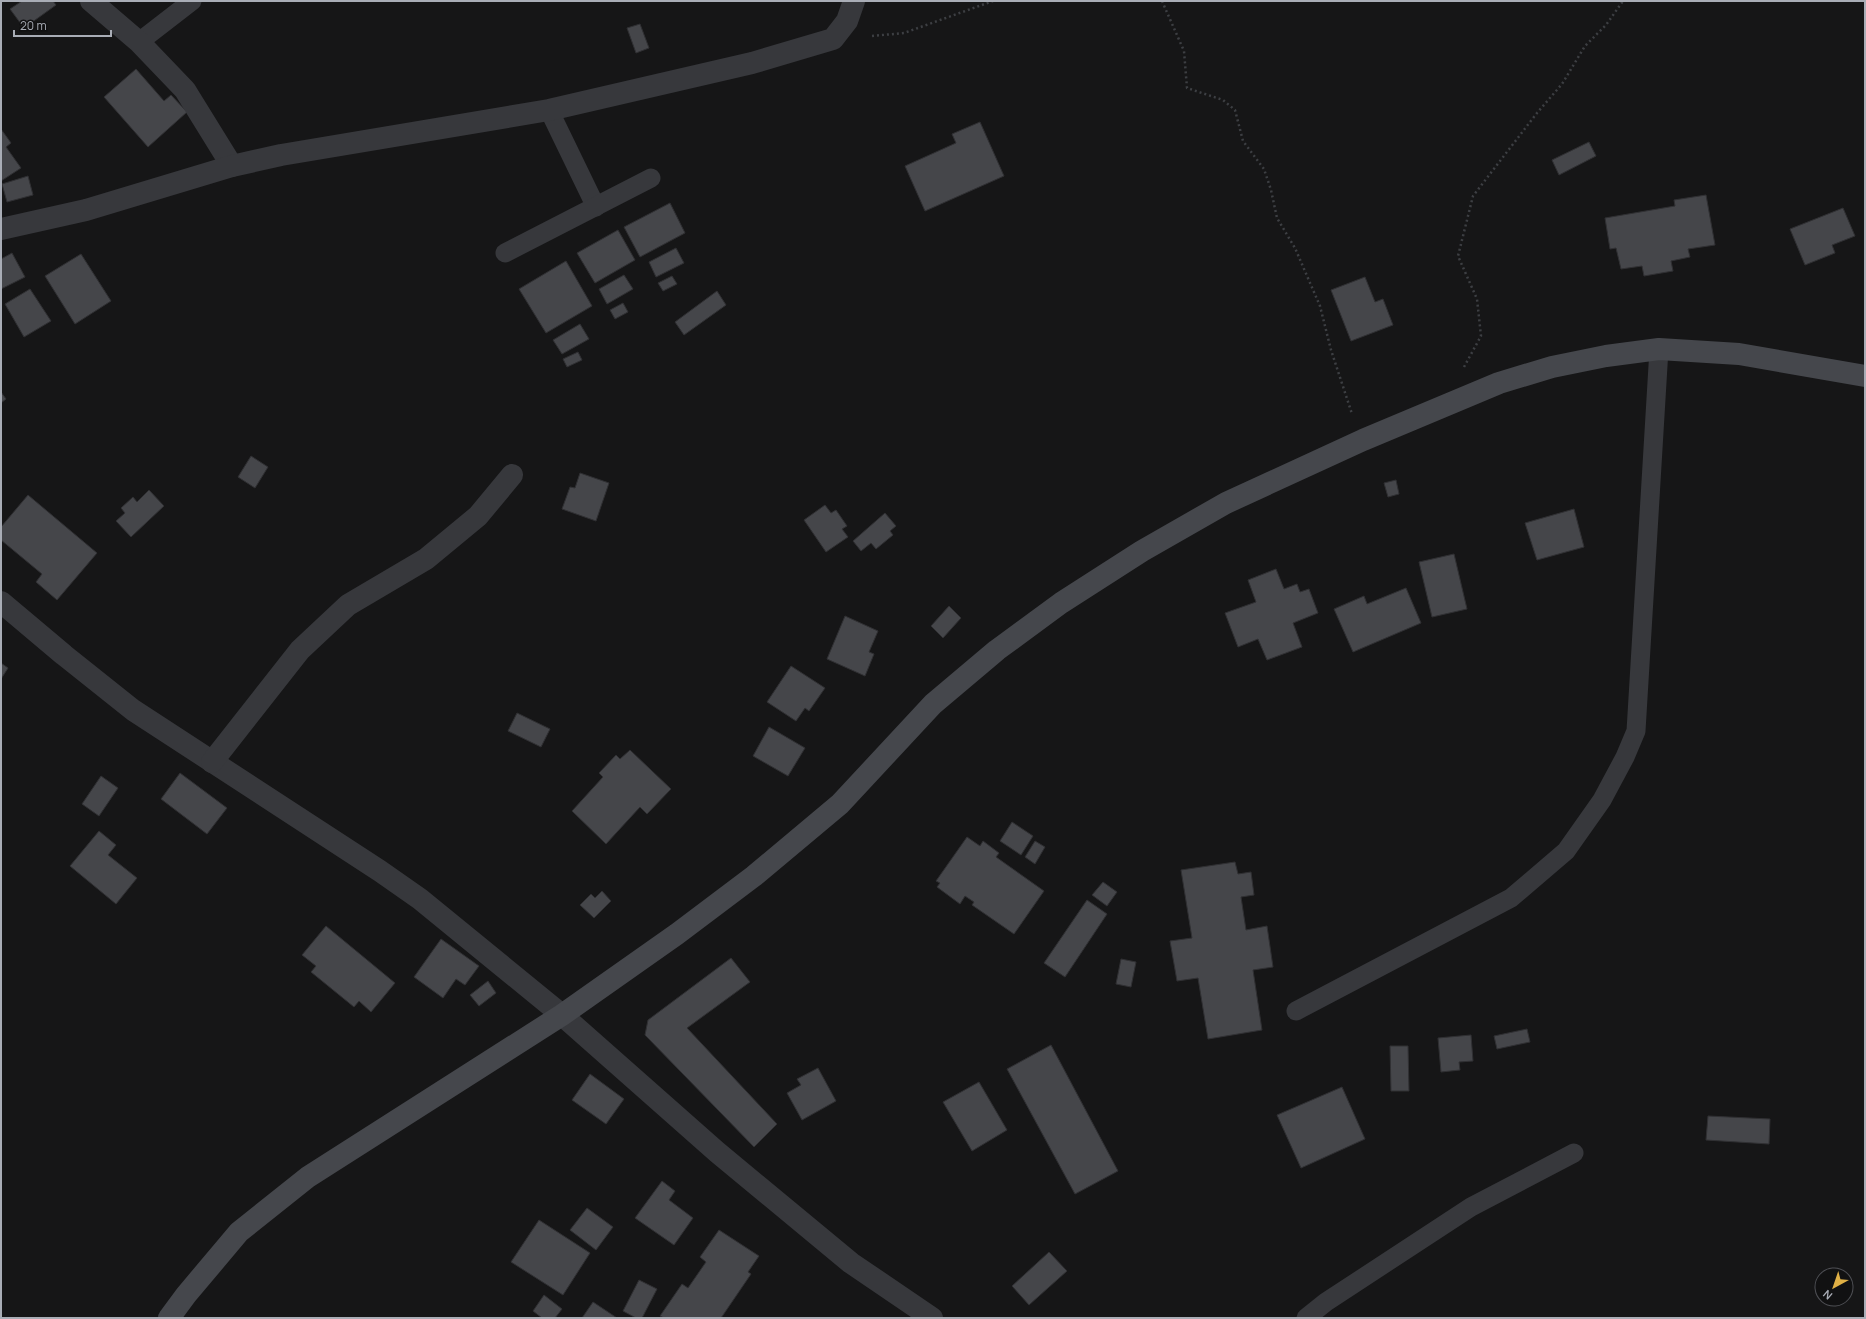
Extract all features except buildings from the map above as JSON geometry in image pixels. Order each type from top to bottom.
[{"type":"street","points":[[91,1],[139,42],[185,90],[232,166]]},
{"type":"street","points":[[1,229],[86,210],[232,166],[281,155],[549,110],[752,63],[834,39],[847,21],[854,1]]},
{"type":"street","points":[[169,1318],[186,1295],[239,1232],[308,1177],[562,1015],[678,934],[754,876],[840,804],[933,704],[998,650],[1061,603],[1142,551],[1226,502],[1363,440],[1499,383],[1552,366],[1606,356],[1659,350],[1738,354],[1865,376]]},
{"type":"street","points":[[212,762],[300,650],[348,605],[426,559],[478,516],[512,475]]},
{"type":"street","points":[[1,602],[64,656],[133,710],[380,871],[420,899],[562,1015],[717,1152],[851,1263],[932,1318]]},
{"type":"lane","points":[[139,42],[192,1]]},
{"type":"lane","points":[[549,110],[596,206]]},
{"type":"lane","points":[[505,253],[651,178]]},
{"type":"lane","points":[[1296,1010],[1511,898],[1566,851],[1602,800],[1625,757],[1636,731],[1659,350]]},
{"type":"lane","points":[[1306,1318],[1326,1302],[1471,1207],[1574,1153]]},
{"type":"path","points":[[834,39],[904,33],[993,1]]},
{"type":"path","points":[[1162,1],[1184,51],[1187,88],[1223,100],[1235,110],[1243,141],[1264,169],[1271,190],[1277,218],[1295,248],[1320,306],[1331,350],[1345,394],[1363,440]]},
{"type":"path","points":[[1449,404],[1456,380],[1481,336],[1477,299],[1458,256],[1473,196],[1537,113],[1562,84],[1585,46],[1606,25],[1623,1]]}]
